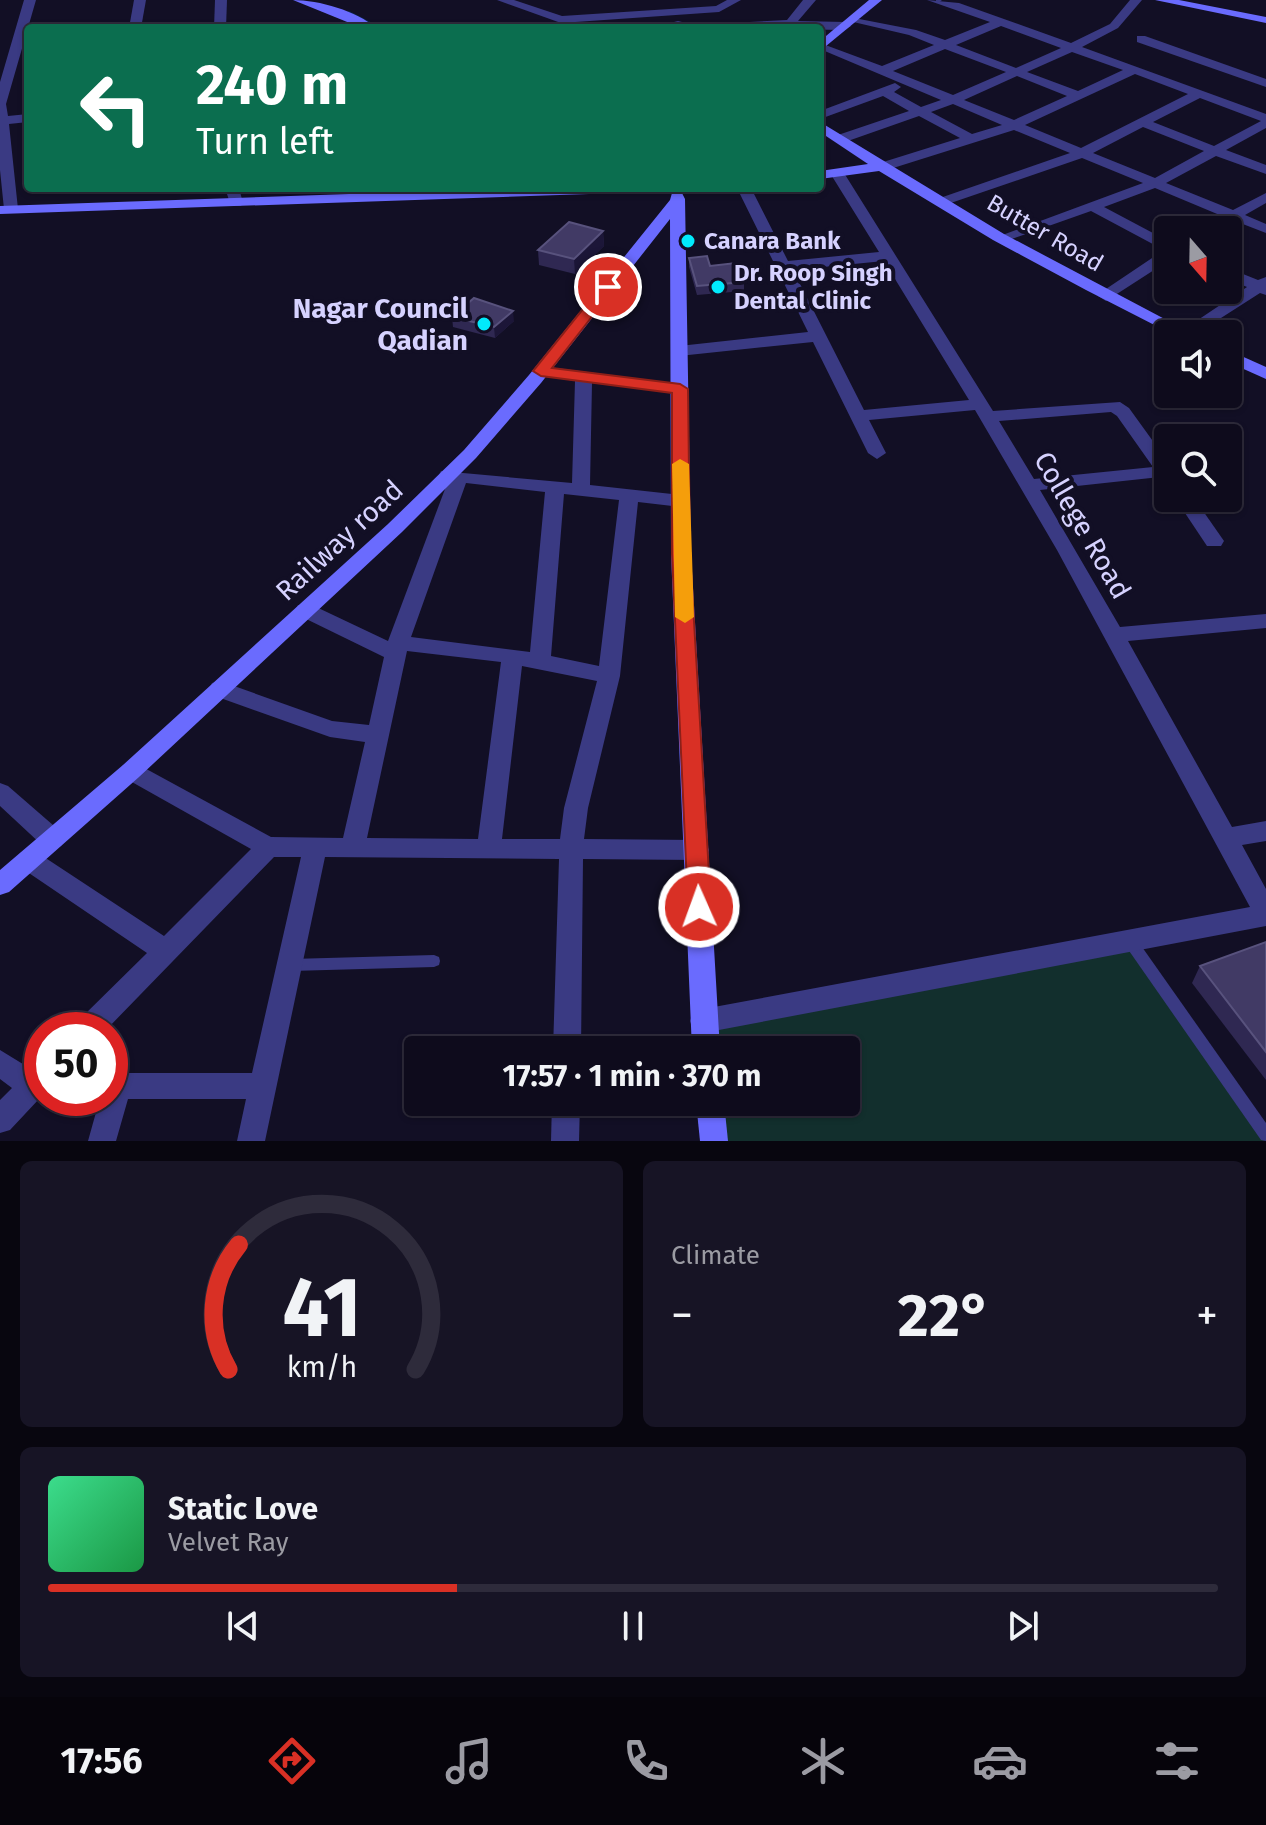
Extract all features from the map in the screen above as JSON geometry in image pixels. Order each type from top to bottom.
[{"type":"main road","points":[[824,42],[876,0]]},
{"type":"main road","points":[[1165,0],[1266,20]]},
{"type":"main road","points":[[308,1],[362,24]]},
{"type":"main road","points":[[308,1],[367,16],[380,24]]},
{"type":"main road","name":"Butter Road","points":[[824,129],[942,202],[1106,296],[1156,320]]},
{"type":"main road","points":[[828,174],[885,166]]},
{"type":"main road","points":[[5,210],[234,196],[420,192]]},
{"type":"main road","points":[[676,194],[681,501],[705,1036]]},
{"type":"main road","name":"Railway road","points":[[0,885],[131,771],[454,476],[541,371],[676,194]]},
{"type":"main road","points":[[1242,362],[1266,374]]},
{"type":"main road","points":[[711,1116],[714,1141]]},
{"type":"street","points":[[5,210],[0,104],[30,0]]},
{"type":"street","points":[[136,24],[140,0]]},
{"type":"street","points":[[220,24],[221,0]]},
{"type":"street","points":[[503,0],[558,24],[586,18],[732,3],[737,24]]},
{"type":"street","points":[[656,0],[662,12],[677,24]]},
{"type":"street","points":[[790,24],[810,0]]},
{"type":"street","points":[[937,0],[1266,120]]},
{"type":"street","points":[[840,139],[950,101],[1071,48],[1114,26],[1136,0]]},
{"type":"street","points":[[586,18],[588,1]]},
{"type":"street","points":[[790,24],[849,22],[912,32],[1079,96]]},
{"type":"street","points":[[881,71],[1000,22]]},
{"type":"street","points":[[1141,39],[1266,83]]},
{"type":"street","points":[[824,42],[950,101],[1234,216],[1266,197]]},
{"type":"street","points":[[885,166],[1012,126],[1132,71]]},
{"type":"street","points":[[824,113],[907,82]]},
{"type":"street","points":[[883,91],[973,140]]},
{"type":"street","points":[[942,202],[1080,154],[1198,94]]},
{"type":"street","points":[[1,121],[24,118]]},
{"type":"street","points":[[1004,237],[1154,184],[1217,151],[1266,120]]},
{"type":"street","points":[[1143,123],[1266,170]]},
{"type":"street","name":"College Road","points":[[828,174],[889,256],[984,410],[1114,635],[1266,914]]},
{"type":"street","points":[[746,192],[877,453]]},
{"type":"street","points":[[1092,206],[1154,239]]},
{"type":"street","points":[[1242,219],[1266,229]]},
{"type":"street","points":[[785,266],[889,256]]},
{"type":"street","points":[[1106,296],[1154,263]]},
{"type":"street","points":[[1242,278],[1264,286]]},
{"type":"street","points":[[1208,320],[1264,286]]},
{"type":"street","points":[[679,351],[819,336]]},
{"type":"street","points":[[541,371],[680,389]]},
{"type":"street","points":[[581,490],[584,376]]},
{"type":"street","points":[[857,416],[1114,406],[1123,412],[1154,455]]},
{"type":"street","points":[[1028,485],[1154,474]]},
{"type":"street","points":[[353,847],[397,648],[454,476],[681,501]]},
{"type":"street","points":[[540,662],[555,488]]},
{"type":"street","points":[[567,1036],[571,849],[578,796],[609,676],[629,495]]},
{"type":"street","points":[[1194,512],[1214,541]]},
{"type":"street","points":[[305,610],[397,648],[512,656],[609,676]]},
{"type":"street","points":[[1114,635],[1266,621]]},
{"type":"street","points":[[489,848],[512,656]]},
{"type":"street","points":[[220,689],[330,729],[378,735]]},
{"type":"street","points":[[131,771],[268,847],[697,850]]},
{"type":"street","points":[[0,792],[52,839]]},
{"type":"street","points":[[1225,838],[1266,831]]},
{"type":"street","points":[[106,1012],[268,847]]},
{"type":"street","points":[[251,1141],[315,847]]},
{"type":"street","points":[[29,860],[165,951]]},
{"type":"street","points":[[703,1021],[1266,914]]},
{"type":"street","points":[[0,1063],[24,1075]]},
{"type":"street","points":[[128,1086],[262,1086]]},
{"type":"street","points":[[0,1120],[24,1097]]},
{"type":"street","points":[[102,1141],[107,1116]]},
{"type":"street","points":[[565,1141],[566,1116]]},
{"type":"lane","points":[[1130,941],[1266,1135]]},
{"type":"lane","points":[[289,965],[434,961]]},
{"type":"green space","points":[[1130,941],[1266,1141],[714,1141],[711,1116],[860,1116],[860,1036],[705,1036],[703,1021]]},
{"type":"building","points":[[569,222],[603,231],[574,259],[538,250]]},
{"type":"building","points":[[707,256],[710,266],[736,263],[744,282],[697,286],[689,258]]},
{"type":"building","points":[[474,298],[513,311],[494,327],[452,317]]},
{"type":"building","points":[[1266,942],[1266,1052],[1200,966]]},
{"type":"waterway","points":[[349,13],[370,24]]},
{"type":"slow traffic","points":[[680,464],[685,617]]},
{"type":"place","name":"Canara Bank","points":[[688,241]]},
{"type":"place","name":"Dr. Roop Singh Dental Clinic","points":[[718,287]]},
{"type":"place","name":"Nagar Council Qadian","points":[[484,324]]},
{"type":"route","points":[[608,287],[541,371],[680,389],[681,554],[699,907]]}]
